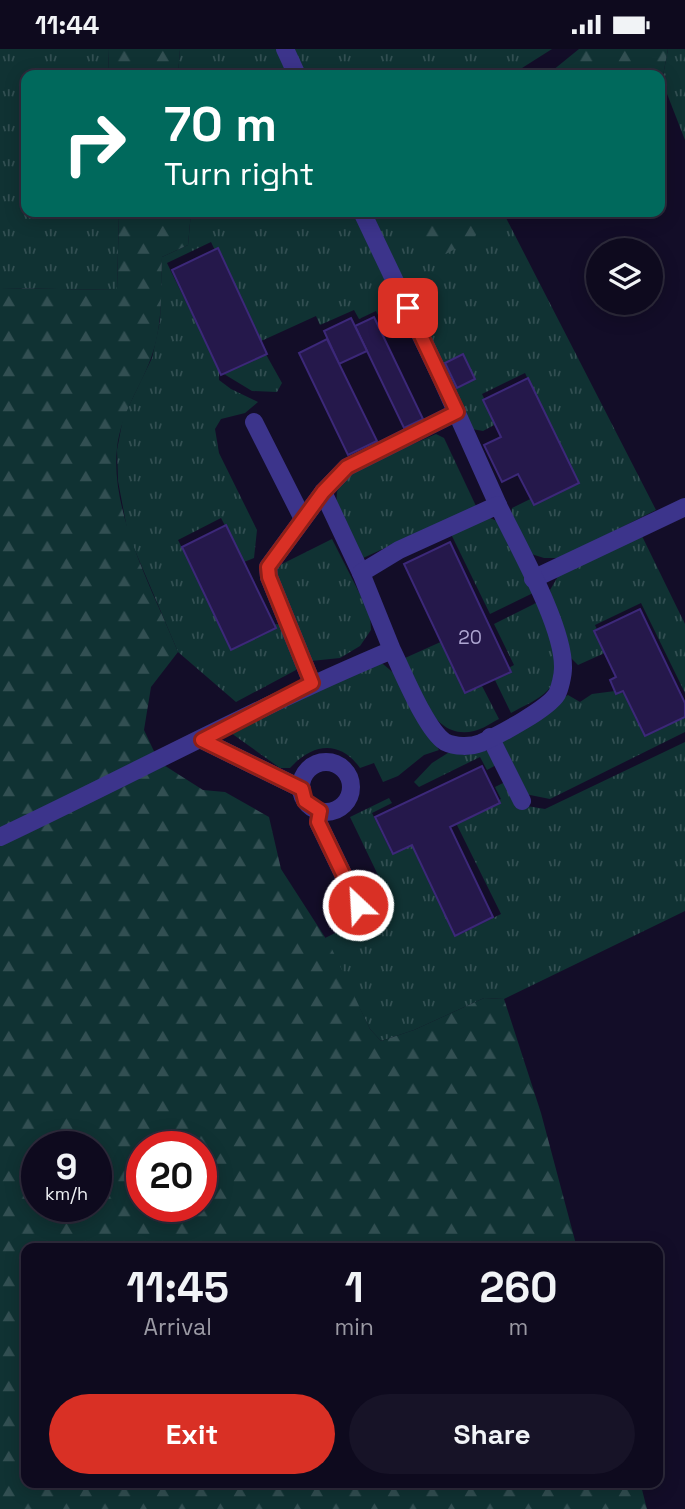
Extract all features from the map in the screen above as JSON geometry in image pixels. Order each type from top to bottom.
[{"type":"lane","points":[[285,49],[295,70]]},
{"type":"lane","points":[[323,492],[361,573],[392,650],[429,723],[443,741],[467,746],[481,743],[544,708],[558,693],[563,669],[559,643],[548,610],[364,217]]},
{"type":"lane","points":[[312,683],[269,577],[268,567],[323,492],[347,467],[457,412]]},
{"type":"lane","points":[[254,422],[303,519]]},
{"type":"lane","points":[[361,573],[400,549],[498,505]]},
{"type":"lane","points":[[533,579],[685,507]]},
{"type":"lane","points":[[0,837],[202,740],[312,683],[392,650]]},
{"type":"lane","points":[[490,737],[522,801]]},
{"type":"lane","points":[[202,740],[302,789]]},
{"type":"lane","points":[[334,763],[344,770],[351,781],[348,799],[339,809],[320,811],[305,801],[302,789],[306,772],[316,765],[334,763]]},
{"type":"lane","points":[[320,811],[318,822],[358,905]]},
{"type":"green space","points":[[0,49],[108,49],[109,70],[21,70],[21,217],[119,217],[117,290],[0,288]]},
{"type":"green space","points":[[108,49],[180,49],[178,70],[109,70]]},
{"type":"green space","points":[[180,49],[278,49],[288,70],[178,70]]},
{"type":"green space","points":[[290,49],[552,49],[519,70],[300,70]]},
{"type":"green space","points":[[579,49],[668,49],[664,70],[553,70]]},
{"type":"green space","points":[[668,49],[685,49],[685,140],[665,89],[664,70]]},
{"type":"green space","points":[[119,217],[191,217],[188,245],[162,257],[158,334],[146,370],[127,412],[117,448],[120,499],[127,526],[178,652],[151,687],[144,730],[159,762],[203,790],[225,792],[269,817],[281,869],[330,945],[370,1029],[381,1041],[414,1030],[484,998],[504,999],[541,1113],[576,1243],[21,1243],[21,1488],[642,1488],[647,1509],[0,1509],[0,288],[117,290]]},
{"type":"green space","points":[[191,217],[356,217],[402,311],[381,321],[376,311],[359,319],[354,310],[320,325],[316,316],[259,342],[211,242],[167,263],[219,370],[263,349],[282,383],[277,392],[252,391],[219,371],[219,380],[258,402],[245,413],[221,419],[215,429],[219,453],[257,530],[254,558],[244,562],[221,518],[178,540],[232,646],[276,624],[280,625],[296,660],[296,670],[236,702],[178,652],[128,534],[118,481],[117,450],[123,418],[152,358],[160,321],[162,257],[188,245]]},
{"type":"green space","points":[[369,217],[506,217],[656,510],[560,558],[544,558],[528,553],[511,516],[512,508],[575,477],[525,373],[482,394],[496,424],[483,431],[472,429]]},
{"type":"green space","points":[[394,217],[488,217],[473,239],[446,254],[414,238]]},
{"type":"green space","points":[[436,434],[444,438],[476,506],[361,559],[336,507],[337,492],[344,478],[356,469]]},
{"type":"green space","points":[[488,517],[497,521],[533,593],[490,614],[451,534]]},
{"type":"green space","points":[[640,532],[685,624],[685,693],[641,603],[595,625],[607,652],[578,665],[569,656],[550,590],[560,573]]},
{"type":"green space","points":[[332,539],[370,614],[371,630],[360,646],[340,658],[311,661],[276,574],[276,567]]},
{"type":"green space","points":[[538,602],[554,646],[554,680],[540,697],[511,713],[493,676],[514,665],[494,624]]},
{"type":"green space","points":[[445,640],[480,682],[499,719],[481,729],[460,732],[447,728],[437,720],[422,696],[405,658]]},
{"type":"green space","points":[[370,662],[383,664],[396,675],[439,750],[424,755],[398,776],[383,782],[374,763],[360,768],[343,752],[325,748],[307,754],[290,768],[280,768],[231,733],[228,727]]},
{"type":"green space","points":[[615,691],[685,711],[685,732],[550,799],[525,794],[500,742],[503,731],[568,695],[580,702],[592,694]]},
{"type":"green space","points":[[685,742],[685,911],[504,999],[484,998],[414,1030],[381,1041],[370,1029],[325,938],[374,914],[372,909],[390,900],[350,817],[389,798],[392,803],[372,813],[391,852],[413,842],[459,935],[501,914],[455,821],[501,799],[495,787],[505,782],[515,804],[545,809]]},
{"type":"green space","points":[[485,750],[498,764],[487,770],[480,757],[419,787],[414,782],[432,763],[451,751]]},
{"type":"building","points":[[218,248],[267,354],[221,375],[172,270]]},
{"type":"building","points":[[374,317],[423,419],[404,428],[355,326]]},
{"type":"building","points":[[351,318],[367,351],[339,364],[324,331]]},
{"type":"building","points":[[327,339],[377,441],[348,455],[299,353]]},
{"type":"building","points":[[463,354],[475,379],[457,388],[445,363]]},
{"type":"building","points":[[528,378],[579,483],[534,505],[518,474],[502,482],[484,445],[501,437],[483,400]]},
{"type":"building","points":[[226,525],[276,628],[231,650],[182,547]]},
{"type":"building","points":[[450,542],[511,672],[465,693],[404,564]]},
{"type":"building","points":[[640,609],[685,703],[685,717],[645,736],[623,691],[616,694],[610,680],[616,677],[594,631]]},
{"type":"building","points":[[482,766],[500,803],[450,827],[493,917],[455,936],[412,845],[393,854],[375,817]]},
{"type":"route","points":[[358,905],[318,822],[320,811],[305,801],[302,789],[202,740],[312,683],[269,577],[268,567],[323,492],[347,467],[457,412],[408,308]]}]
